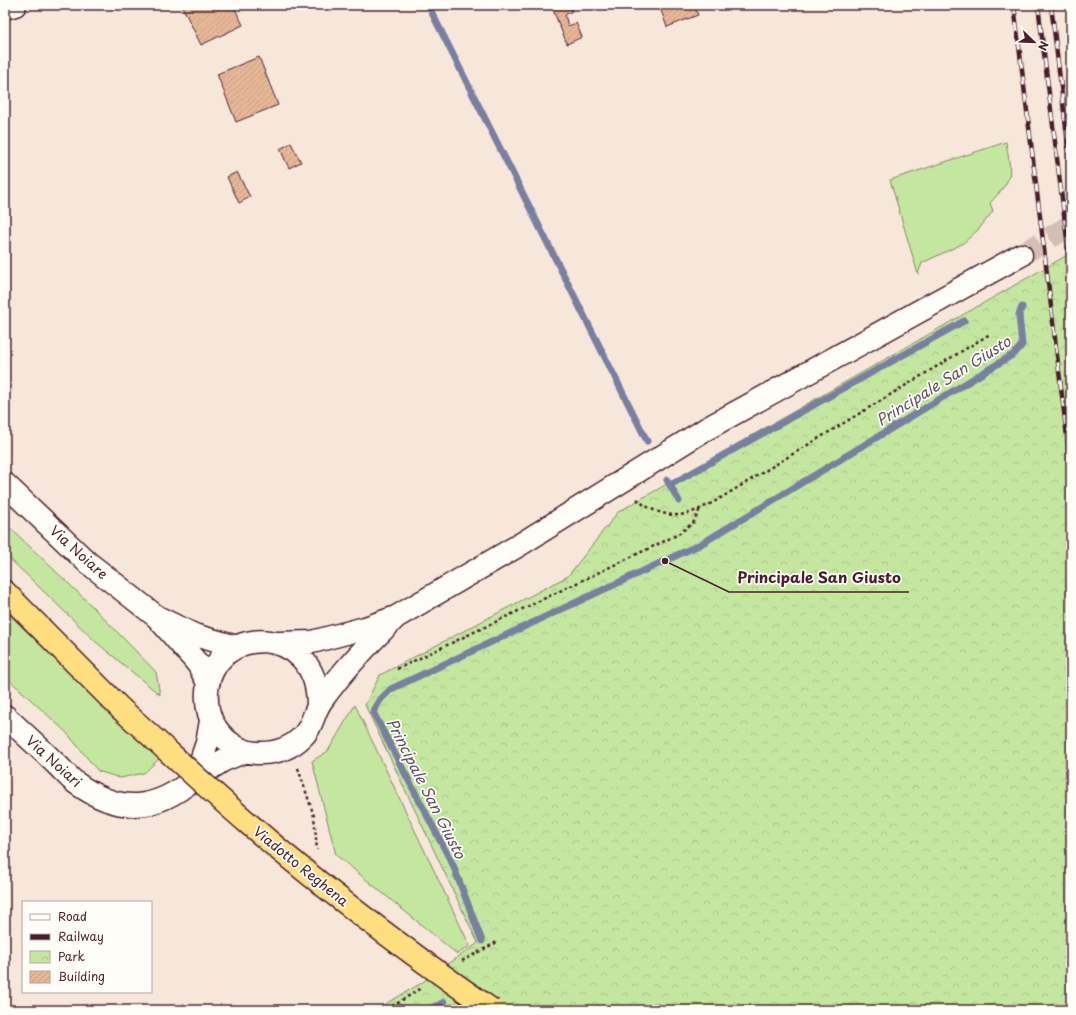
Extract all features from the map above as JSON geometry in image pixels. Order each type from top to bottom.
[{"type":"highway","name":"Viadotto Reghena","points":[[5,592],[121,709],[249,825],[356,911],[437,972],[492,1010]]},
{"type":"street","points":[[5,8],[15,5]]},
{"type":"street","points":[[279,643],[293,650],[305,661],[314,674],[318,689],[318,705],[313,722],[303,736],[289,747],[272,753],[254,753],[237,748],[222,737],[211,721],[206,702],[208,683],[214,668],[224,656],[237,647],[251,642],[265,641],[279,643],[312,642],[396,617],[521,544],[706,429],[1021,255]]},
{"type":"street","name":"Via Noiare","points":[[5,484],[87,562],[157,617],[198,664],[208,683]]},
{"type":"street","name":"Via Noiare","points":[[157,617],[194,635],[237,647]]},
{"type":"street","points":[[318,705],[353,660],[396,617]]},
{"type":"street","name":"Via Noiari","points":[[5,716],[75,782],[98,797],[126,805],[142,806],[162,800],[182,790],[195,778],[224,760],[246,751]]},
{"type":"street","points":[[195,778],[207,743],[211,721]]},
{"type":"path","points":[[624,480],[638,500],[655,511],[668,514],[685,514],[714,502],[990,334]]},
{"type":"path","points":[[397,669],[677,535],[693,523],[700,508]]},
{"type":"path","points":[[289,747],[307,791],[314,816],[317,856]]},
{"type":"green space","points":[[1006,142],[1010,169],[1009,175],[1004,187],[990,203],[993,211],[979,229],[962,244],[922,263],[918,274],[890,180]]},
{"type":"green space","points":[[1071,253],[1071,1010],[375,1010],[420,984],[478,943],[365,705],[380,675],[568,576],[618,512]]},
{"type":"green space","points":[[5,523],[91,605],[156,672],[160,695],[96,642],[5,554]]},
{"type":"green space","points":[[5,611],[160,758],[144,773],[120,778],[98,771],[66,732],[5,676]]},
{"type":"green space","points":[[355,705],[470,946],[457,954],[336,855],[312,761],[328,751]]},
{"type":"building","points":[[233,5],[243,25],[201,45],[182,6]]},
{"type":"building","points":[[551,5],[570,5],[572,11],[565,15],[568,26],[576,23],[582,37],[567,44]]},
{"type":"building","points":[[659,5],[694,5],[698,15],[667,27]]},
{"type":"building","points":[[259,57],[278,105],[236,122],[217,74]]},
{"type":"building","points":[[291,143],[301,162],[289,168],[280,149]]},
{"type":"building","points":[[237,172],[250,197],[239,203],[227,177]]},
{"type":"waterway","points":[[428,5],[647,441]]},
{"type":"waterway","name":"Principale San Giusto","points":[[482,941],[453,865],[373,712],[381,699],[391,689],[701,544],[1014,354],[1022,345],[1019,315],[1022,307]]},
{"type":"waterway","points":[[670,485],[964,321]]},
{"type":"waterway","points":[[667,480],[679,501]]},
{"type":"waterway","name":"Principale San Giusto","points":[[429,1010],[444,1002]]},
{"type":"tunnel","points":[[1021,255],[1071,225]]},
{"type":"railway","points":[[1014,5],[1071,469]]},
{"type":"railway","points":[[1038,5],[1071,271]]},
{"type":"railway","points":[[1051,5],[1071,169]]},
{"type":"place","name":"Principale San Giusto","points":[[665,561]]}]
